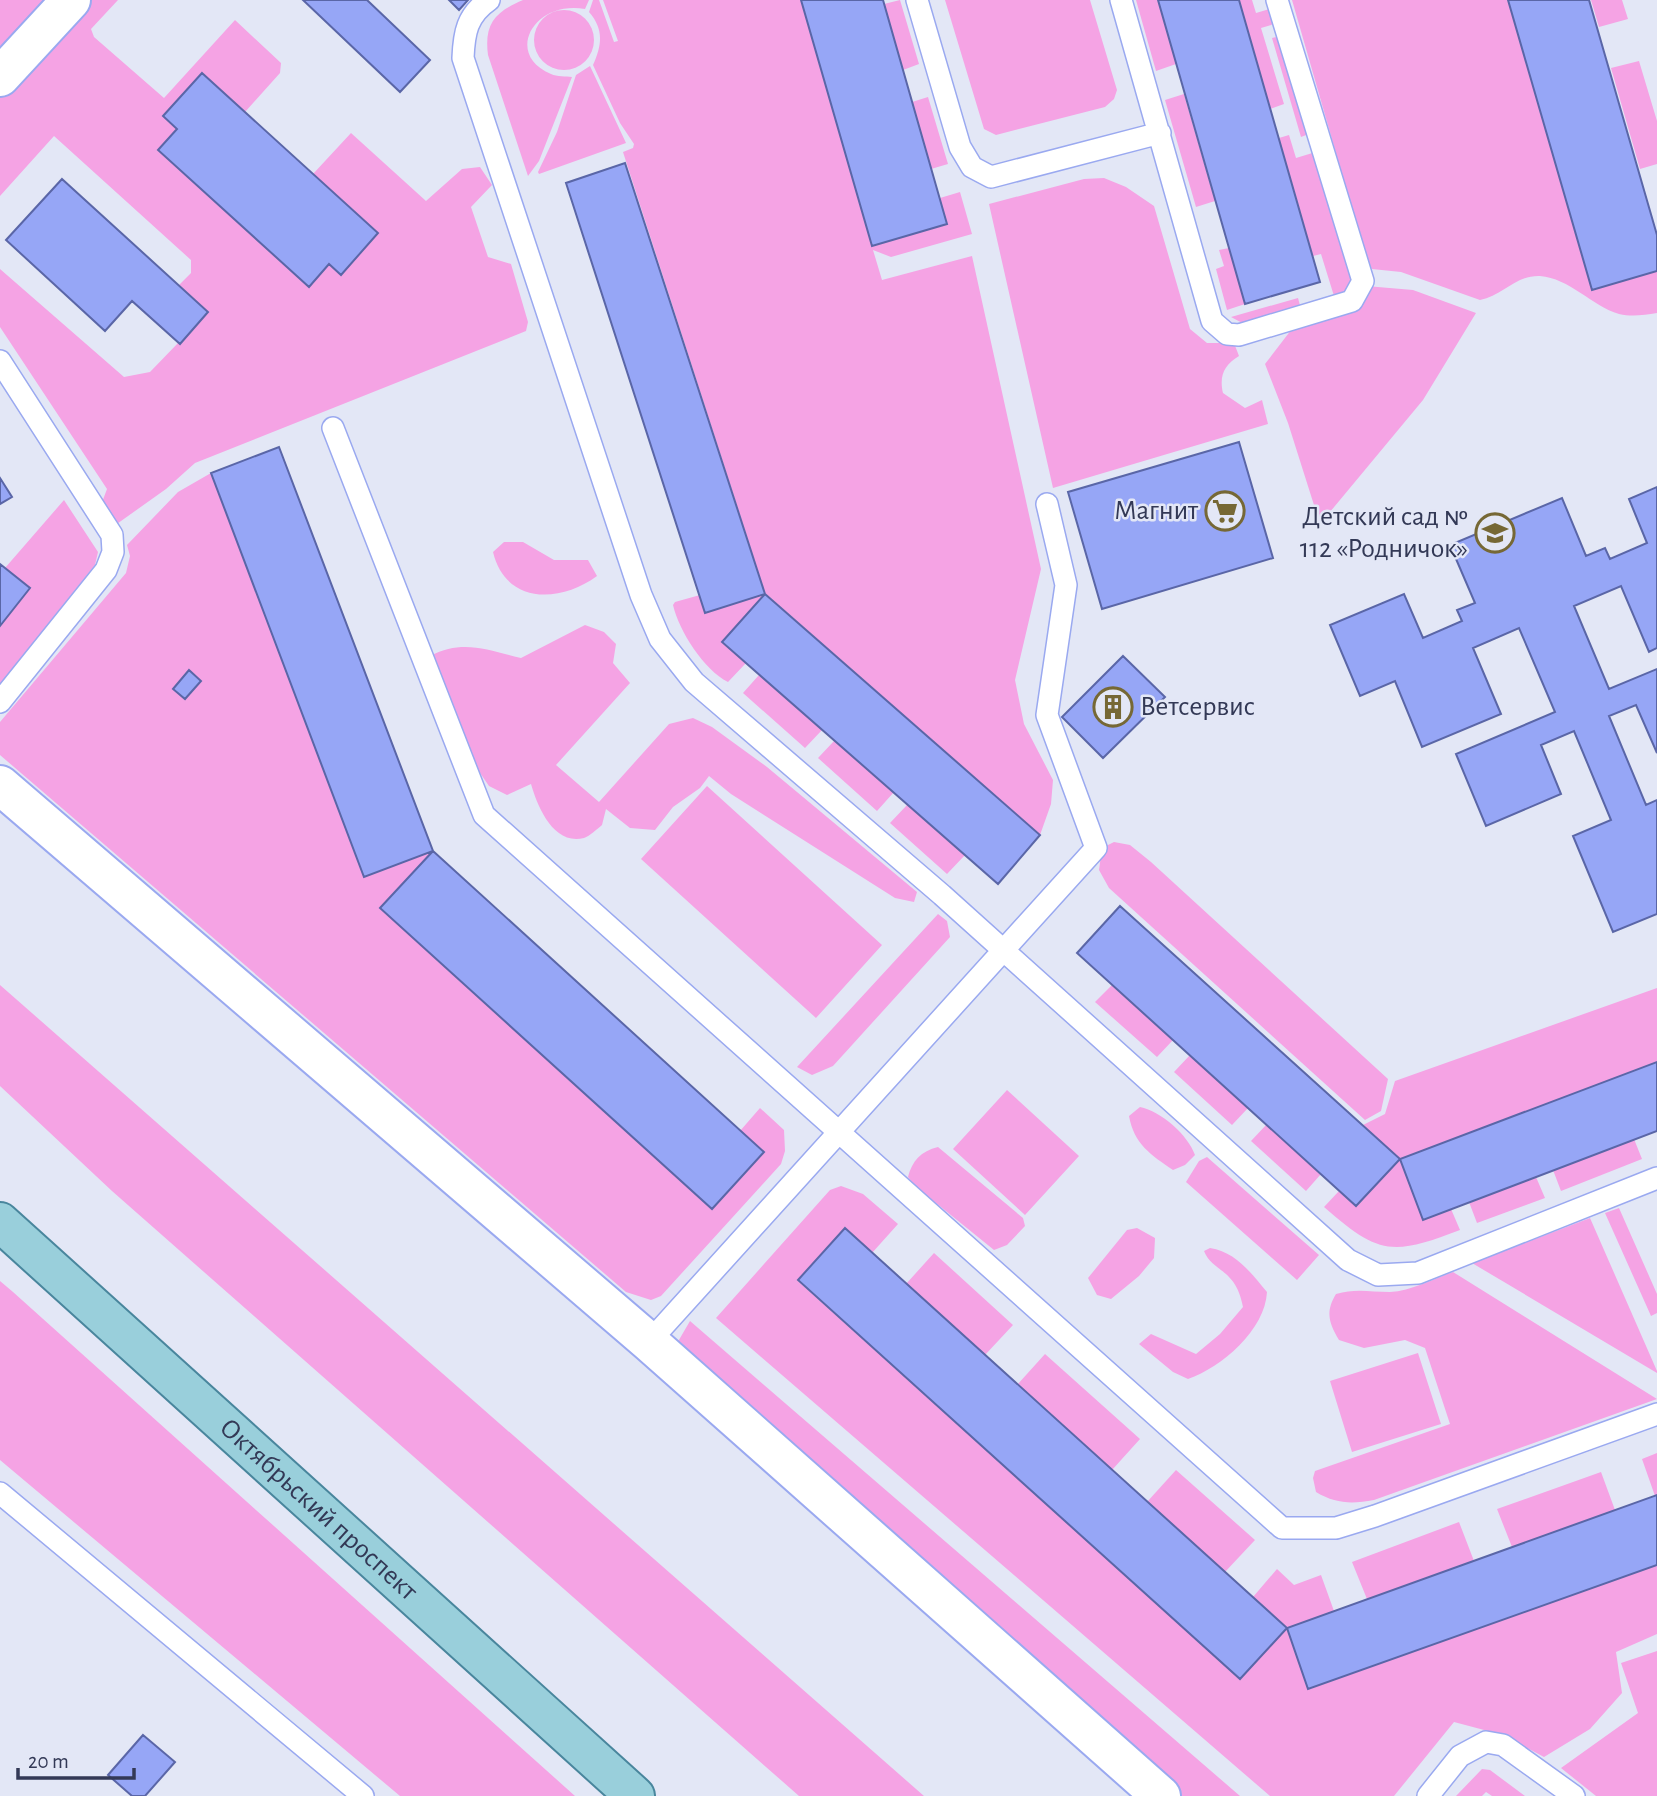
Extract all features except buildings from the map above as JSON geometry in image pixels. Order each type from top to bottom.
[{"type":"main road","name":"Октябрьский проспект","points":[[0,1222],[635,1796]]},
{"type":"street","points":[[0,77],[71,0]]},
{"type":"street","points":[[0,785],[649,1342],[1161,1796]]},
{"type":"lane","points":[[489,0],[478,8],[464,31],[463,58],[641,595],[660,639],[694,682],[1002,951],[1348,1260],[1378,1275],[1418,1273],[1657,1178]]},
{"type":"lane","points":[[917,0],[960,147],[972,167],[991,177],[1160,133]]},
{"type":"lane","points":[[1121,0],[1212,321],[1227,334],[1239,335],[1352,301],[1363,281],[1278,0]]},
{"type":"lane","points":[[0,361],[112,535],[113,552],[106,569],[0,702]]},
{"type":"lane","points":[[333,428],[484,815],[840,1130],[1282,1528],[1336,1528],[1376,1516],[1657,1414]]},
{"type":"lane","points":[[649,1342],[1096,848],[1047,715],[1066,585],[1047,504]]},
{"type":"lane","points":[[0,1493],[363,1796]]},
{"type":"lane","points":[[1428,1796],[1460,1756],[1486,1742],[1503,1745],[1574,1796]]},
{"type":"shaded area","points":[[0,0],[61,0],[0,67]]},
{"type":"shaded area","points":[[83,0],[118,0],[91,29],[94,37],[164,98],[235,20],[281,63],[280,73],[245,112],[202,74],[164,115],[177,129],[158,150],[309,287],[329,264],[341,274],[378,233],[313,174],[351,133],[426,201],[462,169],[480,167],[492,185],[471,207],[488,257],[511,264],[528,322],[526,331],[195,463],[166,489],[114,526],[101,505],[107,489],[0,327],[0,269],[124,377],[150,372],[208,312],[179,285],[191,273],[191,260],[54,136],[0,196],[0,91]]},
{"type":"shaded area","points":[[523,0],[589,0],[585,9],[567,8],[551,13],[531,31],[527,43],[529,55],[537,65],[553,75],[572,77],[539,161],[528,176],[488,55],[487,44],[493,20],[505,9]]},
{"type":"shaded area","points":[[593,0],[599,0],[614,42],[618,41],[603,0],[801,0],[947,224],[940,198],[960,192],[972,234],[891,257],[873,250],[882,280],[972,256],[1041,569],[1015,680],[1024,724],[1053,780],[1051,804],[1040,835],[766,594],[722,642],[746,663],[728,682],[710,669],[687,638],[676,615],[673,605],[675,602],[700,595],[765,593],[623,152],[633,148],[634,144],[620,123],[593,65],[600,37],[594,18],[589,12]]},
{"type":"shaded area","points":[[900,0],[919,64],[903,70],[884,4]]},
{"type":"shaded area","points":[[945,0],[1090,0],[1117,90],[1114,99],[1105,107],[996,135],[984,129]]},
{"type":"shaded area","points":[[1136,0],[1158,0],[1176,64],[1156,71]]},
{"type":"shaded area","points":[[1239,0],[1252,0],[1256,13],[1276,7],[1281,22],[1261,28],[1284,104],[1270,109]]},
{"type":"shaded area","points":[[1292,0],[1508,0],[1592,289],[1657,271],[1657,313],[1633,316],[1619,314],[1561,282],[1540,276],[1523,279],[1480,300],[1401,272],[1372,269],[1367,261]]},
{"type":"shaded area","points":[[1591,0],[1622,0],[1628,19],[1599,27]]},
{"type":"shaded area","points":[[564,10],[581,15],[589,23],[594,40],[589,57],[581,65],[564,70],[547,65],[539,57],[534,40],[539,23],[547,15]]},
{"type":"shaded area","points":[[1285,35],[1314,132],[1301,137],[1272,38]]},
{"type":"shaded area","points":[[1639,61],[1657,121],[1657,164],[1640,169],[1611,68]]},
{"type":"shaded area","points":[[590,66],[626,143],[539,174],[557,132],[576,75]]},
{"type":"shaded area","points":[[1184,94],[1215,201],[1196,207],[1165,100]]},
{"type":"shaded area","points":[[928,97],[948,164],[931,169],[912,102]]},
{"type":"shaded area","points":[[1289,135],[1296,158],[1319,151],[1356,276],[1342,301],[1334,296],[1321,254],[1313,256],[1279,138]]},
{"type":"shaded area","points":[[1104,178],[1126,187],[1154,206],[1190,329],[1207,343],[1234,343],[1239,356],[1224,372],[1223,393],[1245,408],[1262,400],[1268,424],[1053,488],[989,204],[1084,179]]},
{"type":"shaded area","points":[[1229,248],[1245,304],[1227,310],[1216,269],[1224,266],[1219,250]]},
{"type":"shaded area","points":[[1366,286],[1413,290],[1476,313],[1423,400],[1320,524],[1288,423],[1265,364],[1298,321]]},
{"type":"shaded area","points":[[1298,298],[1302,313],[1248,326],[1231,317]]},
{"type":"shaded area","points":[[211,473],[364,877],[433,851],[712,1208],[763,1153],[740,1131],[760,1108],[784,1130],[785,1151],[781,1164],[661,1296],[651,1300],[626,1292],[0,755],[0,722],[126,573],[130,556],[127,545],[178,492]]},
{"type":"shaded area","points":[[64,500],[98,552],[95,565],[0,684],[0,626],[30,588],[5,568]]},
{"type":"shaded area","points":[[504,542],[523,542],[554,560],[588,560],[597,576],[567,591],[551,594],[522,590],[510,582],[500,569],[493,552]]},
{"type":"shaded area","points":[[585,625],[604,632],[616,644],[613,663],[630,683],[556,765],[599,802],[669,724],[693,718],[712,727],[767,767],[917,892],[914,902],[895,898],[731,794],[709,776],[700,788],[673,807],[655,830],[630,828],[606,809],[602,825],[584,838],[573,839],[563,836],[548,822],[531,784],[507,795],[489,786],[469,757],[430,656],[464,647],[486,649],[521,658]]},
{"type":"shaded area","points":[[759,675],[822,730],[805,748],[743,693]]},
{"type":"shaded area","points":[[834,741],[894,792],[877,811],[818,758]]},
{"type":"shaded area","points":[[707,786],[882,945],[816,1018],[641,859]]},
{"type":"shaded area","points":[[907,805],[965,855],[947,874],[890,823]]},
{"type":"shaded area","points":[[1114,842],[1130,845],[1151,862],[1388,1079],[1381,1111],[1365,1120],[1109,888],[1099,870],[1102,848]]},
{"type":"shaded area","points":[[938,914],[947,921],[950,937],[833,1066],[812,1075],[797,1067]]},
{"type":"shaded area","points":[[0,985],[924,1796],[799,1796],[112,1191],[0,1086]]},
{"type":"shaded area","points":[[1112,985],[1173,1040],[1157,1057],[1095,1002]]},
{"type":"shaded area","points":[[1657,988],[1657,1062],[1400,1159],[1423,1219],[1451,1209],[1460,1230],[1418,1244],[1387,1246],[1359,1234],[1324,1207],[1339,1191],[1357,1206],[1399,1159],[1363,1125],[1385,1114],[1395,1081]]},
{"type":"shaded area","points":[[1190,1055],[1248,1108],[1232,1125],[1174,1072]]},
{"type":"shaded area","points":[[1007,1090],[1079,1156],[1025,1215],[953,1149]]},
{"type":"shaded area","points":[[1140,1107],[1156,1113],[1180,1132],[1195,1155],[1185,1165],[1173,1170],[1151,1154],[1139,1141],[1129,1116]]},
{"type":"shaded area","points":[[1267,1124],[1321,1174],[1306,1191],[1251,1141]]},
{"type":"shaded area","points":[[1634,1139],[1642,1159],[1561,1191],[1553,1170]]},
{"type":"shaded area","points":[[938,1147],[1023,1218],[1025,1226],[1007,1245],[994,1250],[915,1186],[908,1177],[918,1158]]},
{"type":"shaded area","points":[[1207,1157],[1319,1255],[1297,1280],[1186,1182],[1199,1161]]},
{"type":"shaded area","points":[[1536,1177],[1545,1198],[1477,1223],[1469,1202]]},
{"type":"shaded area","points":[[841,1186],[863,1194],[898,1224],[872,1253],[798,1281],[1240,1679],[1286,1628],[1253,1597],[1277,1569],[1294,1585],[1321,1575],[1334,1611],[1287,1628],[1309,1689],[1657,1565],[1657,1634],[1616,1652],[1622,1693],[1590,1729],[1544,1757],[1503,1735],[1454,1722],[1394,1796],[1270,1796],[716,1318],[830,1190]]},
{"type":"shaded area","points":[[1619,1208],[1657,1294],[1657,1313],[1651,1316],[1605,1213]]},
{"type":"shaded area","points":[[1590,1218],[1657,1371],[1657,1373],[1472,1263]]},
{"type":"shaded area","points":[[1137,1228],[1155,1238],[1154,1258],[1139,1276],[1111,1299],[1097,1295],[1088,1278],[1127,1230]]},
{"type":"shaded area","points":[[1210,1248],[1235,1259],[1267,1292],[1259,1320],[1240,1345],[1214,1366],[1188,1379],[1173,1372],[1139,1344],[1151,1334],[1196,1354],[1220,1334],[1243,1307],[1235,1285],[1212,1263],[1204,1251]]},
{"type":"shaded area","points":[[934,1253],[1013,1325],[985,1355],[906,1284]]},
{"type":"shaded area","points":[[1453,1272],[1657,1399],[1374,1500],[1344,1502],[1316,1492],[1313,1478],[1315,1471],[1450,1424],[1425,1348],[1405,1340],[1364,1348],[1339,1340],[1329,1312],[1336,1294],[1398,1291]]},
{"type":"shaded area","points":[[0,1281],[575,1796],[400,1796],[0,1460]]},
{"type":"shaded area","points":[[690,1321],[1240,1796],[1182,1796],[687,1362],[676,1345]]},
{"type":"shaded area","points":[[1418,1353],[1441,1424],[1352,1452],[1330,1381]]},
{"type":"shaded area","points":[[1045,1354],[1140,1439],[1112,1470],[1017,1385]]},
{"type":"shaded area","points":[[1657,1453],[1657,1495],[1655,1496],[1642,1459]]},
{"type":"shaded area","points":[[1176,1470],[1255,1540],[1225,1572],[1147,1502]]},
{"type":"shaded area","points":[[1601,1472],[1615,1510],[1512,1547],[1497,1509]]},
{"type":"shaded area","points":[[1459,1522],[1474,1561],[1367,1599],[1352,1562]]},
{"type":"shaded area","points":[[1657,1651],[1657,1796],[1596,1796],[1561,1768],[1638,1713],[1621,1663]]},
{"type":"shaded area","points":[[1482,1769],[1490,1770],[1525,1796],[1492,1796],[1486,1792],[1482,1796],[1456,1796]]},
{"type":"place","name":"Магнит","points":[[1225,511]]},
{"type":"place","name":"Детский сад № 112 «Родничок»","points":[[1495,533]]},
{"type":"place","name":"Ветсервис","points":[[1113,707]]}]
